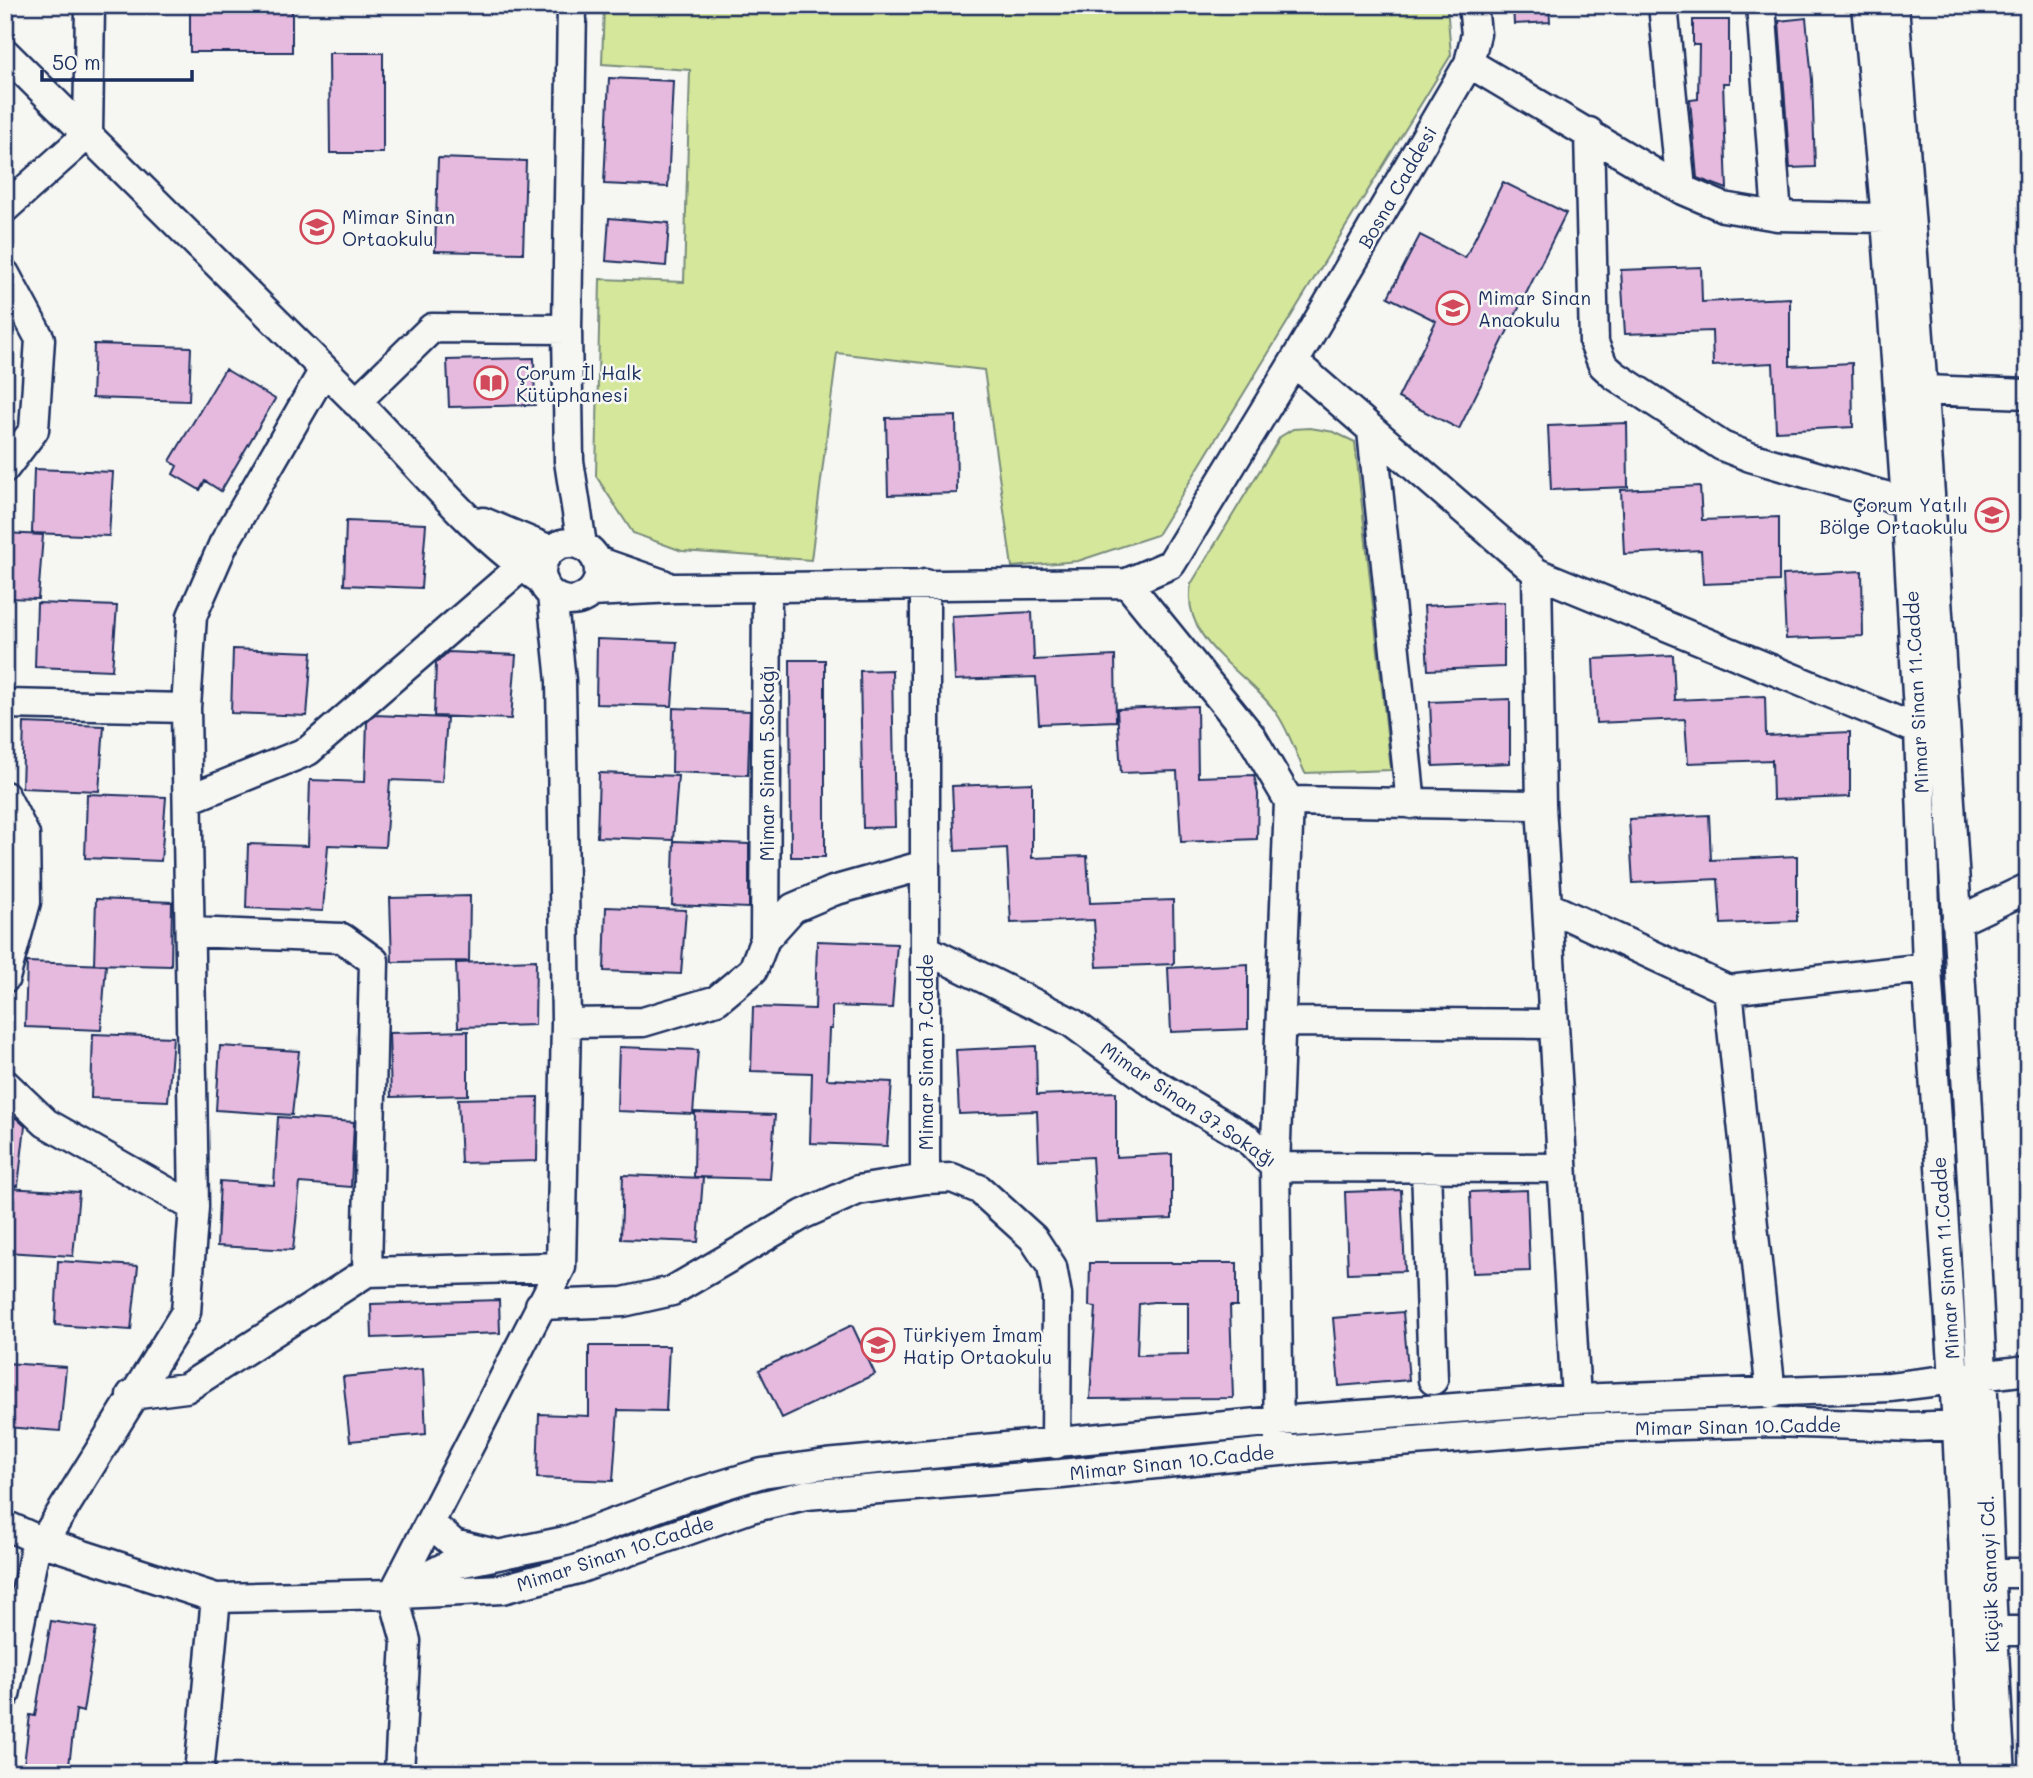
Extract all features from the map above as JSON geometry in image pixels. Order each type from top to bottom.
[{"type":"street","points":[[5,208],[88,134],[90,5]]},
{"type":"street","points":[[561,681],[587,595],[597,583],[572,550],[568,329],[572,5]]},
{"type":"street","name":"Bosna Caddesi","points":[[1127,583],[1171,564],[1294,362],[1469,63],[1476,34],[1473,5]]},
{"type":"street","points":[[1663,5],[1681,189]]},
{"type":"street","points":[[1761,5],[1777,215]]},
{"type":"street","name":"Mimar Sinan 11.Cadde","points":[[1866,5],[1886,218],[1906,502],[1919,730],[1927,968],[1953,1379]]},
{"type":"street","name":"Mimar Sinan 11.Cadde","points":[[1894,5],[1925,390],[1982,1376]]},
{"type":"street","points":[[5,53],[356,402],[464,514],[538,581],[567,601],[587,595],[675,588],[1127,583],[1251,736],[1289,801],[1275,1167],[1280,1451]]},
{"type":"street","points":[[1469,63],[1681,189],[1723,207],[1777,215],[1886,218]]},
{"type":"street","points":[[1588,132],[1594,343],[1603,365],[1722,446],[1750,457],[1906,502]]},
{"type":"street","points":[[5,274],[40,340],[34,430],[5,468]]},
{"type":"street","points":[[356,402],[432,328],[568,329]]},
{"type":"street","points":[[1294,362],[1537,573],[1919,730]]},
{"type":"street","points":[[5,1695],[40,1541],[186,1312],[194,1207],[186,708],[192,617],[223,545],[324,370]]},
{"type":"street","points":[[1925,390],[2028,394]]},
{"type":"street","points":[[1372,430],[1411,804]]},
{"type":"street","points":[[464,514],[675,588]]},
{"type":"street","points":[[399,1773],[406,1641],[393,1594],[561,1268],[566,1023],[561,681],[538,581],[542,565],[572,550]]},
{"type":"street","points":[[1537,573],[1541,805],[1576,1399]]},
{"type":"street","points":[[189,799],[308,751],[538,581]]},
{"type":"street","name":"Mimar Sinan 7.Cadde","points":[[925,584],[925,1178],[953,1178],[979,1189],[1033,1238],[1052,1266],[1057,1295],[1056,1444]]},
{"type":"street","name":"Mimar Sinan 5.Sokağı","points":[[765,939],[767,587]]},
{"type":"street","points":[[5,704],[186,708]]},
{"type":"street","points":[[5,796],[25,835],[26,902],[5,978]]},
{"type":"street","points":[[1289,801],[1541,805]]},
{"type":"street","points":[[566,1023],[643,1022],[717,1000],[753,970],[765,939],[793,908],[833,891],[925,865]]},
{"type":"street","points":[[1956,922],[2028,888]]},
{"type":"street","points":[[1547,906],[1728,990],[1927,968]]},
{"type":"street","points":[[191,932],[342,938],[374,961],[367,1272]]},
{"type":"street","name":"Mimar Sinan 37.Sokağı","points":[[925,948],[1071,1022],[1152,1082],[1248,1139],[1275,1167],[1561,1168]]},
{"type":"street","points":[[1728,990],[1771,1394]]},
{"type":"street","points":[[1281,1022],[1554,1024]]},
{"type":"street","points":[[5,1084],[46,1123],[194,1207]]},
{"type":"street","points":[[1426,1167],[1433,1380]]},
{"type":"street","points":[[540,1305],[623,1302],[671,1291],[804,1214],[858,1190],[925,1178]]},
{"type":"street","points":[[131,1395],[186,1388],[367,1272],[561,1268]]},
{"type":"street","name":"Mimar Sinan 10.Cadde","points":[[393,1594],[449,1565],[506,1555],[602,1530],[693,1494],[762,1473],[826,1464],[1279,1422],[1576,1399],[1771,1394],[1889,1387],[2028,1370]]},
{"type":"street","name":"Küçük Sanayi Cd.","points":[[1973,1773],[1970,1424],[1982,1376]]},
{"type":"street","name":"Küçük Sanayi Cd.","points":[[1953,1379],[1970,1424],[1989,1573],[2001,1773]]},
{"type":"street","name":"Mimar Sinan 10.Cadde","points":[[393,1594],[502,1589],[578,1569],[751,1508],[806,1495],[1061,1474],[1280,1451],[1585,1428],[1774,1422],[1970,1424]]},
{"type":"street","points":[[430,1523],[454,1544],[472,1551],[506,1555]]},
{"type":"street","points":[[5,1525],[40,1541],[216,1598],[393,1594]]},
{"type":"street","points":[[1989,1573],[2028,1573]]},
{"type":"street","points":[[199,1773],[216,1598]]},
{"type":"street","points":[[1991,1631],[2028,1631]]},
{"type":"green space","points":[[604,5],[1447,5],[1451,55],[1157,535],[1078,561],[1012,567],[984,370],[837,353],[811,560],[682,551],[633,533],[596,476],[600,279],[684,282],[690,70],[602,64]]},
{"type":"green space","points":[[1310,428],[1334,432],[1355,442],[1391,770],[1305,773],[1277,714],[1265,698],[1206,640],[1190,605],[1191,584],[1280,437],[1293,429]]},
{"type":"building","points":[[190,5],[292,5],[292,52],[190,52]]},
{"type":"building","points":[[1513,5],[1549,5],[1550,22],[1514,24]]},
{"type":"building","points":[[1806,18],[1812,79],[1815,167],[1790,168],[1779,21]]},
{"type":"building","points":[[1693,20],[1729,20],[1729,83],[1723,83],[1727,189],[1697,178],[1690,100],[1698,99],[1699,45],[1693,45]]},
{"type":"building","points":[[329,53],[383,53],[383,153],[330,153]]},
{"type":"building","points":[[609,78],[673,81],[668,187],[604,184]]},
{"type":"building","points":[[438,158],[526,161],[523,253],[435,251]]},
{"type":"building","points":[[1503,182],[1566,213],[1459,429],[1398,398],[1436,321],[1388,297],[1420,235],[1465,258]]},
{"type":"building","points":[[609,218],[669,223],[666,266],[606,261]]},
{"type":"building","points":[[1701,267],[1702,302],[1790,298],[1790,366],[1852,363],[1853,427],[1776,431],[1773,363],[1713,366],[1712,331],[1625,334],[1621,270]]},
{"type":"building","points":[[94,344],[191,347],[189,401],[92,398]]},
{"type":"building","name":"Çorum İl Halk Kütüphanesi","points":[[534,358],[535,405],[449,407],[447,360]]},
{"type":"building","points":[[225,369],[275,399],[221,491],[205,481],[200,490],[173,474],[177,466],[170,461]]},
{"type":"building","points":[[956,416],[957,493],[888,495],[886,418]]},
{"type":"building","points":[[1627,423],[1628,487],[1551,490],[1548,426]]},
{"type":"building","points":[[34,469],[113,472],[109,536],[32,533]]},
{"type":"building","points":[[1700,486],[1702,520],[1779,517],[1779,581],[1703,584],[1701,550],[1624,554],[1621,490]]},
{"type":"building","points":[[346,521],[426,524],[421,588],[344,585]]},
{"type":"building","points":[[5,533],[43,535],[38,599],[5,598]]},
{"type":"building","points":[[1862,571],[1863,636],[1786,639],[1783,575]]},
{"type":"building","points":[[1504,602],[1504,667],[1428,670],[1424,606]]},
{"type":"building","points":[[37,603],[117,606],[112,670],[35,667]]},
{"type":"building","points":[[1032,612],[1034,660],[1115,656],[1116,721],[1039,724],[1036,677],[955,680],[952,616]]},
{"type":"building","points":[[597,639],[677,642],[672,706],[596,704]]},
{"type":"building","points":[[233,649],[312,652],[307,716],[231,713]]},
{"type":"building","points":[[448,652],[516,655],[511,719],[434,716],[436,663]]},
{"type":"building","points":[[1673,655],[1675,700],[1765,696],[1766,736],[1850,732],[1850,797],[1773,800],[1772,760],[1688,763],[1685,719],[1596,723],[1593,659]]},
{"type":"building","points":[[790,660],[825,660],[825,857],[791,857]]},
{"type":"building","points":[[892,670],[895,827],[863,828],[860,671]]},
{"type":"building","points":[[1510,699],[1510,763],[1433,766],[1430,702]]},
{"type":"building","points":[[1197,706],[1198,777],[1254,775],[1258,794],[1257,839],[1181,842],[1177,771],[1121,773],[1117,709]]},
{"type":"building","points":[[673,708],[750,711],[748,775],[672,772]]},
{"type":"building","points":[[375,715],[447,718],[442,782],[390,780],[385,847],[328,845],[323,911],[246,908],[248,844],[308,846],[310,780],[365,782],[367,722]]},
{"type":"building","points":[[24,723],[104,726],[99,791],[22,788]]},
{"type":"building","points":[[599,773],[678,776],[673,840],[597,837]]},
{"type":"building","points":[[1032,783],[1032,858],[1087,856],[1090,903],[1173,900],[1174,964],[1097,967],[1094,920],[1011,923],[1007,848],[955,851],[952,786]]},
{"type":"building","points":[[87,794],[166,797],[161,861],[85,858]]},
{"type":"building","points":[[1709,815],[1711,860],[1797,856],[1797,921],[1721,924],[1718,879],[1633,883],[1629,819]]},
{"type":"building","points":[[674,841],[749,844],[749,908],[672,905]]},
{"type":"building","points":[[470,896],[469,961],[392,962],[390,898]]},
{"type":"building","points":[[96,899],[172,902],[171,966],[94,964]]},
{"type":"building","points":[[606,907],[686,910],[681,974],[604,971]]},
{"type":"building","points":[[817,941],[897,944],[892,1008],[832,1006],[832,1029],[829,1029],[827,1079],[892,1082],[887,1146],[810,1143],[812,1073],[751,1071],[753,1007],[815,1009]]},
{"type":"building","points":[[536,960],[535,1025],[458,1027],[456,963]]},
{"type":"building","points":[[27,962],[106,965],[101,1030],[25,1027]]},
{"type":"building","points":[[1248,964],[1248,1029],[1171,1032],[1168,968]]},
{"type":"building","points":[[468,1031],[468,1095],[391,1097],[389,1033]]},
{"type":"building","points":[[93,1034],[173,1037],[168,1101],[91,1098]]},
{"type":"building","points":[[220,1046],[299,1051],[292,1115],[216,1110]]},
{"type":"building","points":[[1036,1046],[1037,1095],[1116,1092],[1116,1157],[1172,1154],[1172,1219],[1096,1222],[1092,1157],[1039,1160],[1037,1111],[959,1114],[956,1050]]},
{"type":"building","points":[[619,1047],[698,1050],[693,1114],[617,1111]]},
{"type":"building","points":[[538,1097],[537,1161],[461,1163],[458,1099]]},
{"type":"building","points":[[695,1112],[775,1115],[770,1179],[694,1177]]},
{"type":"building","points":[[5,1117],[16,1118],[25,1126],[18,1186],[5,1186]]},
{"type":"building","points":[[278,1117],[354,1122],[351,1187],[300,1183],[293,1250],[217,1246],[220,1181],[274,1185]]},
{"type":"building","points":[[623,1175],[703,1178],[698,1242],[621,1239]]},
{"type":"building","points":[[5,1188],[79,1192],[73,1256],[5,1252]]},
{"type":"building","points":[[1401,1190],[1405,1271],[1348,1273],[1345,1192]]},
{"type":"building","points":[[1527,1190],[1530,1271],[1473,1273],[1470,1192]]},
{"type":"building","points":[[58,1261],[138,1266],[131,1330],[55,1325]]},
{"type":"building","points":[[1090,1263],[1237,1263],[1237,1306],[1230,1306],[1233,1398],[1090,1399],[1096,1307],[1089,1306]],"holes":[[[1188,1302],[1188,1354],[1137,1355],[1139,1304]]]},
{"type":"building","points":[[499,1300],[500,1333],[372,1338],[371,1304]]},
{"type":"building","points":[[1403,1312],[1409,1380],[1339,1386],[1333,1318]]},
{"type":"building","points":[[852,1325],[875,1374],[782,1418],[759,1370]]},
{"type":"building","points":[[589,1346],[669,1346],[666,1411],[618,1410],[613,1481],[537,1478],[539,1414],[589,1416]]},
{"type":"building","points":[[5,1363],[66,1367],[60,1431],[5,1427]]},
{"type":"building","points":[[423,1369],[426,1434],[350,1441],[343,1377]]},
{"type":"building","points":[[51,1621],[96,1628],[83,1712],[76,1710],[68,1773],[23,1773],[30,1715],[35,1716]]},
{"type":"place","name":"Mimar Sinan Ortaokulu","points":[[317,227]]},
{"type":"place","name":"Mimar Sinan Anaokulu","points":[[1453,308]]},
{"type":"place","name":"Çorum İl Halk Kütüphanesi","points":[[491,383]]},
{"type":"place","name":"Çorum Yatılı Bölge Ortaokulu","points":[[1992,515]]},
{"type":"place","name":"Türkiyem İmam Hatip Ortaokulu","points":[[878,1345]]}]
